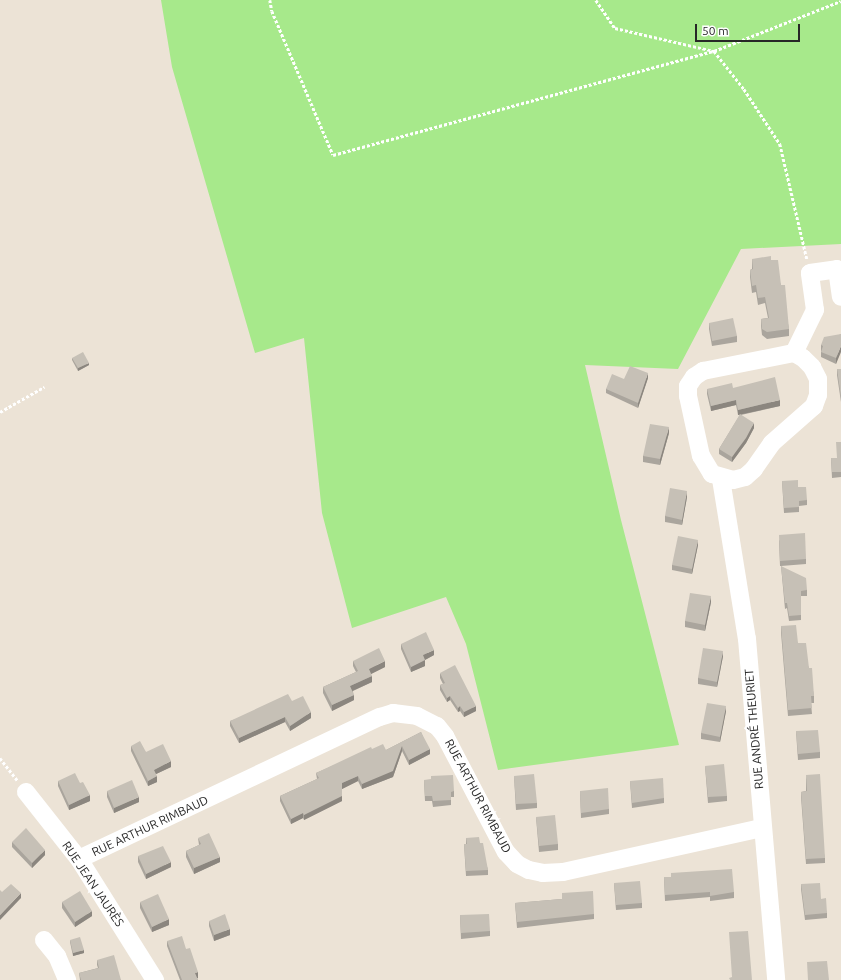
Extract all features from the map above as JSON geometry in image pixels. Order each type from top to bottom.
[{"type":"street","points":[[794,353],[815,310],[810,273],[837,269],[841,297]]},
{"type":"street","points":[[815,310],[841,306]]},
{"type":"street","points":[[794,353],[803,358],[812,367],[818,379],[818,394],[814,406],[772,443],[754,469],[745,477],[733,480],[721,479],[712,474],[701,456],[688,396],[688,386],[694,377],[703,371],[794,353]]},
{"type":"street","name":"RUE ANDRÉ THEURIET","points":[[721,479],[747,639],[776,980]]},
{"type":"street","name":"RUE ARTHUR RIMBAUD","points":[[79,859],[380,717],[393,713],[406,713],[428,720],[441,731],[506,852],[517,864],[529,870],[543,873],[563,872],[762,828]]},
{"type":"street","name":"RUE JEAN JAURÈS","points":[[26,792],[79,859],[155,980]]},
{"type":"street","points":[[44,940],[57,956],[67,980]]},
{"type":"path","points":[[270,0],[272,11],[333,155],[714,51],[841,1]]},
{"type":"path","points":[[596,0],[615,28],[714,51],[744,89],[780,144],[810,273]]},
{"type":"path","points":[[0,412],[44,387]]},
{"type":"path","points":[[0,758],[26,792]]},
{"type":"green space","points":[[161,0],[841,0],[841,244],[741,249],[678,369],[585,365],[621,520],[679,745],[498,770],[466,644],[446,597],[352,628],[322,513],[304,338],[255,353],[172,67]]},
{"type":"building","points":[[771,256],[771,260],[778,260],[781,285],[785,285],[789,329],[767,332],[762,329],[761,319],[769,318],[765,297],[758,298],[756,285],[752,286],[750,270],[753,269],[752,259]]},
{"type":"building","points":[[733,318],[737,336],[712,341],[709,323]]},
{"type":"building","points":[[841,334],[841,346],[836,358],[821,352],[823,346],[821,345],[824,337]]},
{"type":"building","points":[[83,352],[89,363],[78,368],[72,358]]},
{"type":"building","points":[[630,366],[648,373],[638,403],[606,389],[612,374],[624,379]]},
{"type":"building","points":[[837,369],[841,369],[841,397]]},
{"type":"building","points":[[775,377],[780,400],[738,410],[736,400],[711,406],[707,389],[732,383],[733,388]]},
{"type":"building","points":[[740,414],[754,423],[746,438],[732,457],[719,449]]},
{"type":"building","points":[[650,424],[669,427],[660,459],[643,456]]},
{"type":"building","points":[[836,442],[841,442],[841,472],[832,472],[831,458],[837,458]]},
{"type":"building","points":[[798,480],[798,487],[806,487],[807,500],[799,501],[799,507],[784,508],[782,481]]},
{"type":"building","points":[[670,488],[687,491],[682,520],[665,516]]},
{"type":"building","points":[[805,533],[806,559],[780,561],[779,535]]},
{"type":"building","points":[[678,536],[698,540],[692,569],[672,565]]},
{"type":"building","points":[[781,566],[806,578],[807,590],[801,591],[801,615],[789,616],[787,603],[785,603]]},
{"type":"building","points":[[690,593],[711,596],[705,625],[685,621]]},
{"type":"building","points":[[796,625],[798,643],[806,643],[809,668],[812,668],[814,696],[811,696],[812,708],[788,710],[781,626]]},
{"type":"building","points":[[426,632],[434,650],[423,655],[425,660],[411,667],[401,644]]},
{"type":"building","points":[[379,648],[385,661],[369,669],[372,676],[350,686],[354,695],[332,705],[323,687],[358,671],[353,661]]},
{"type":"building","points":[[703,648],[723,651],[717,682],[698,678]]},
{"type":"building","points":[[455,665],[476,706],[464,712],[460,706],[458,708],[450,696],[447,698],[440,685],[445,683],[440,673]]},
{"type":"building","points":[[288,694],[292,701],[303,696],[311,712],[290,726],[285,717],[239,738],[230,721]]},
{"type":"building","points":[[707,703],[726,706],[720,737],[701,733]]},
{"type":"building","points":[[818,730],[820,752],[798,754],[796,731]]},
{"type":"building","points":[[421,732],[430,749],[409,760],[402,746],[393,771],[362,784],[358,776],[342,783],[342,796],[304,815],[303,813],[291,819],[280,796],[319,778],[316,773],[371,747],[372,749],[383,744],[386,750]]},
{"type":"building","points":[[140,741],[146,752],[163,744],[171,761],[154,770],[157,776],[148,781],[131,746]]},
{"type":"building","points":[[724,764],[727,796],[708,797],[705,766]]},
{"type":"building","points":[[75,773],[80,783],[83,782],[90,795],[69,805],[58,781]]},
{"type":"building","points":[[534,774],[537,803],[516,804],[514,776]]},
{"type":"building","points":[[820,774],[825,858],[806,859],[801,792],[807,791],[806,775]]},
{"type":"building","points":[[453,775],[454,791],[451,792],[451,800],[433,801],[432,796],[425,796],[424,780],[431,779],[431,776]]},
{"type":"building","points":[[663,778],[664,798],[632,803],[630,781]]},
{"type":"building","points":[[132,780],[139,797],[114,808],[107,791]]},
{"type":"building","points":[[608,788],[609,809],[581,813],[580,791]]},
{"type":"building","points":[[555,815],[558,844],[539,846],[536,817]]},
{"type":"building","points":[[26,828],[45,850],[32,863],[12,842]]},
{"type":"building","points":[[209,833],[220,857],[194,868],[186,851],[201,844],[198,838]]},
{"type":"building","points":[[479,837],[480,843],[483,843],[488,870],[466,871],[464,844],[467,844],[466,838]]},
{"type":"building","points":[[163,846],[171,862],[146,874],[138,856]]},
{"type":"building","points":[[732,869],[734,892],[710,896],[710,892],[665,895],[664,877],[671,877],[671,873]]},
{"type":"building","points":[[640,881],[642,903],[616,905],[614,883]]},
{"type":"building","points":[[820,883],[821,899],[826,898],[827,913],[805,915],[801,884]]},
{"type":"building","points":[[11,884],[21,893],[0,915],[0,890],[2,892]]},
{"type":"building","points":[[80,891],[92,911],[75,922],[62,902]]},
{"type":"building","points":[[593,891],[594,914],[517,922],[515,903],[562,899],[562,893]]},
{"type":"building","points":[[158,894],[169,919],[152,927],[140,902]]},
{"type":"building","points":[[225,914],[230,929],[214,935],[209,921]]},
{"type":"building","points":[[489,914],[490,931],[461,933],[460,915]]},
{"type":"building","points":[[748,931],[752,980],[730,980],[729,978],[732,977],[729,932]]},
{"type":"building","points":[[182,936],[186,949],[190,948],[198,972],[195,973],[198,980],[182,980],[167,941]]},
{"type":"building","points":[[80,937],[84,950],[73,953],[70,940]]},
{"type":"building","points":[[114,955],[121,980],[81,980],[79,973],[99,968],[97,960]]},
{"type":"building","points":[[827,961],[829,980],[808,980],[807,962]]}]
